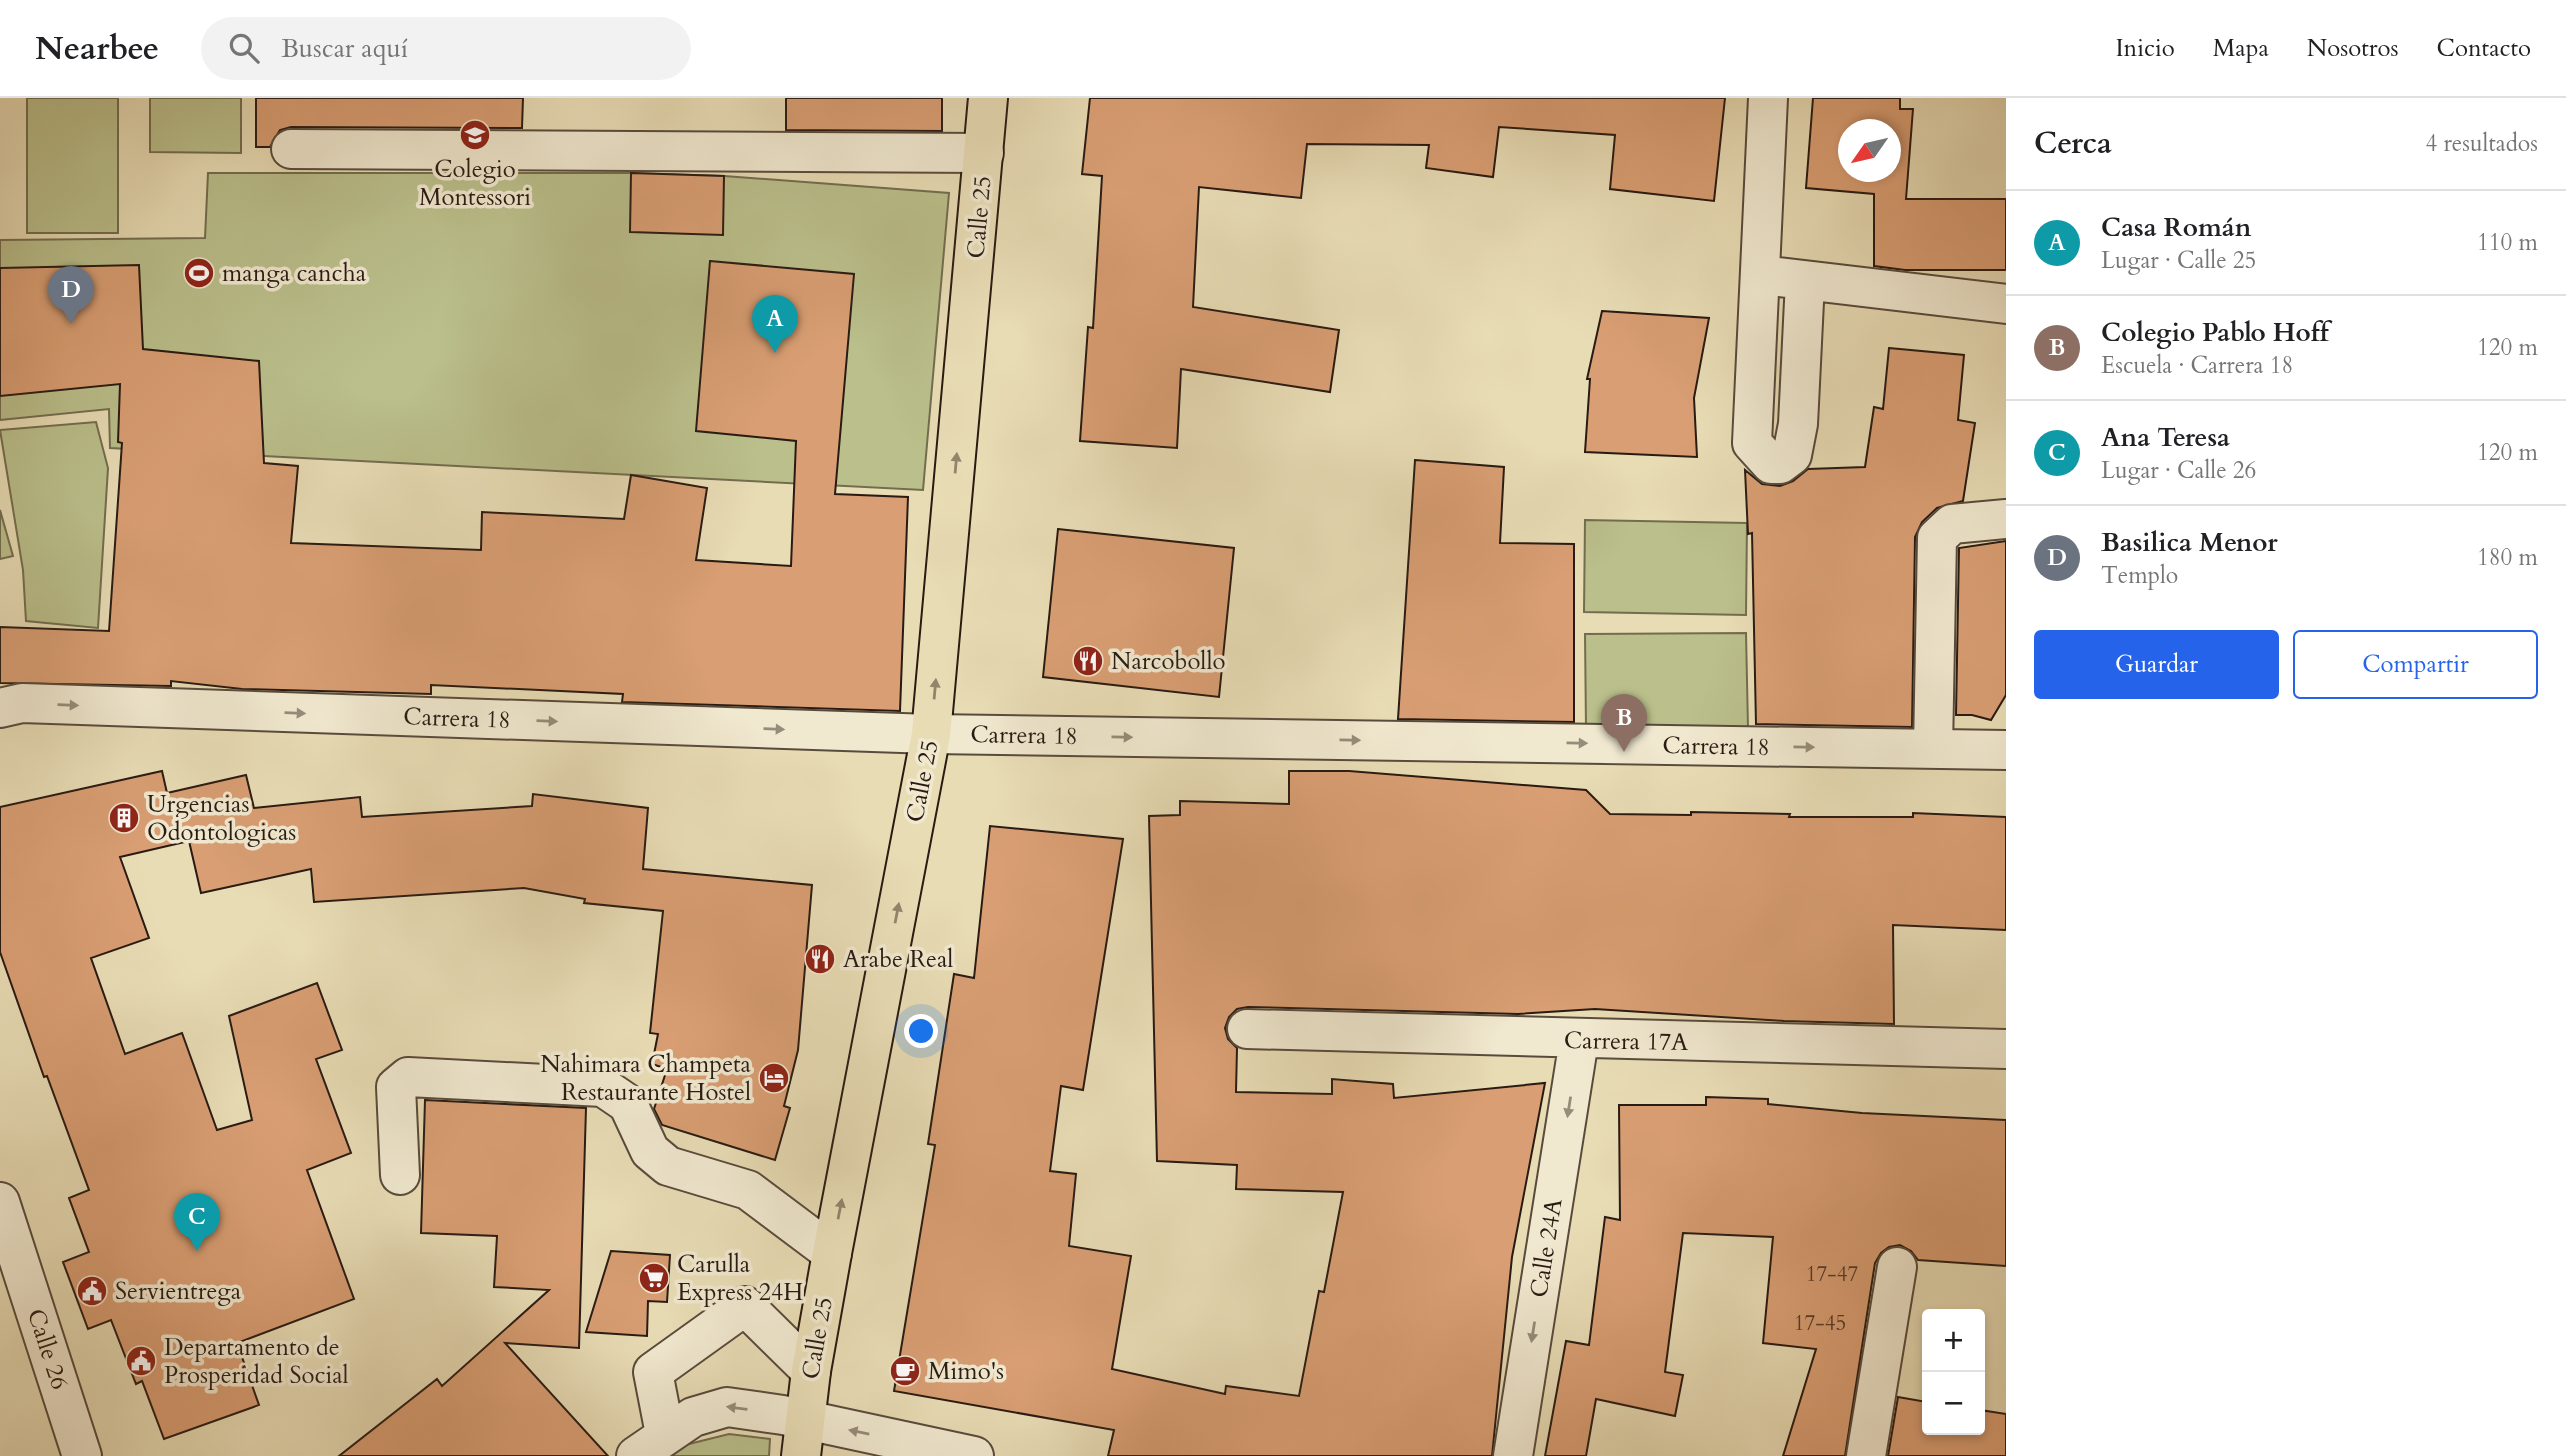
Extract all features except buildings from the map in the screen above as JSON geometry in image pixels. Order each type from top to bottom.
[{"type":"main road","name":"Calle 25","points":[[803,1439],[811,1371],[832,1253],[931,734],[988,98]]},
{"type":"street","points":[[1768,98],[1752,443],[1771,464],[1780,464],[1792,455],[1798,424],[1805,281]]},
{"type":"street","points":[[291,149],[984,152]]},
{"type":"street","points":[[1760,274],[2006,304]]},
{"type":"street","points":[[1933,749],[1937,538],[1952,524],[2006,519]]},
{"type":"street","name":"Carrera 18","points":[[0,708],[22,703],[931,734],[2006,750]]},
{"type":"street","name":"Carrera 17A","points":[[1247,1029],[1580,1040],[2006,1049]]},
{"type":"street","name":"Calle 24A","points":[[1514,1456],[1580,1040]]},
{"type":"street","points":[[400,1175],[396,1087],[408,1077],[603,1087],[628,1104],[650,1151],[668,1166],[748,1190],[832,1253]]},
{"type":"street","name":"Calle 26","points":[[0,1202],[82,1456]]},
{"type":"street","points":[[1866,1456],[1897,1267]]},
{"type":"street","points":[[650,1445],[653,1372],[745,1306],[811,1371]]},
{"type":"street","points":[[650,1445],[693,1417],[727,1407],[783,1415],[803,1439],[974,1456]]},
{"type":"green space","points":[[27,98],[118,98],[118,233],[27,233]]},
{"type":"green space","points":[[150,98],[241,98],[241,153],[150,152]]},
{"type":"green space","points":[[208,173],[631,173],[724,176],[949,193],[923,490],[110,448],[109,409],[0,420],[0,240],[205,238]]},
{"type":"green space","points":[[96,422],[108,468],[98,628],[26,621],[23,570],[0,430]]},
{"type":"green space","points":[[0,510],[13,556],[0,559]]},
{"type":"green space","points":[[1585,520],[1747,523],[1746,615],[1584,612]]},
{"type":"green space","points":[[1746,633],[1748,728],[1586,729],[1585,634]]},
{"type":"green space","points":[[729,1434],[770,1439],[769,1456],[670,1456],[685,1445]]},
{"type":"place","name":"Colegio Montessori","points":[[475,135]]},
{"type":"place","name":"manga cancha","points":[[199,273]]},
{"type":"place","name":"Basilica Menor","points":[[71,324]]},
{"type":"place","name":"Casa Román","points":[[775,353]]},
{"type":"place","name":"Narcobollo","points":[[1088,661]]},
{"type":"place","name":"Colegio Pablo Hoff","points":[[1624,752]]},
{"type":"place","name":"Urgencias Odontologicas","points":[[124,818]]},
{"type":"place","name":"Arabe Real","points":[[820,959]]},
{"type":"place","name":"Nahimara Champeta Restaurante Hostel","points":[[774,1078]]},
{"type":"place","name":"Ana Teresa","points":[[197,1251]]},
{"type":"place","name":"Carulla Express 24H","points":[[654,1278]]},
{"type":"place","name":"Servientrega","points":[[92,1291]]},
{"type":"place","name":"Departamento de Prosperidad Social","points":[[141,1361]]},
{"type":"place","name":"Mimo's","points":[[905,1371]]}]
